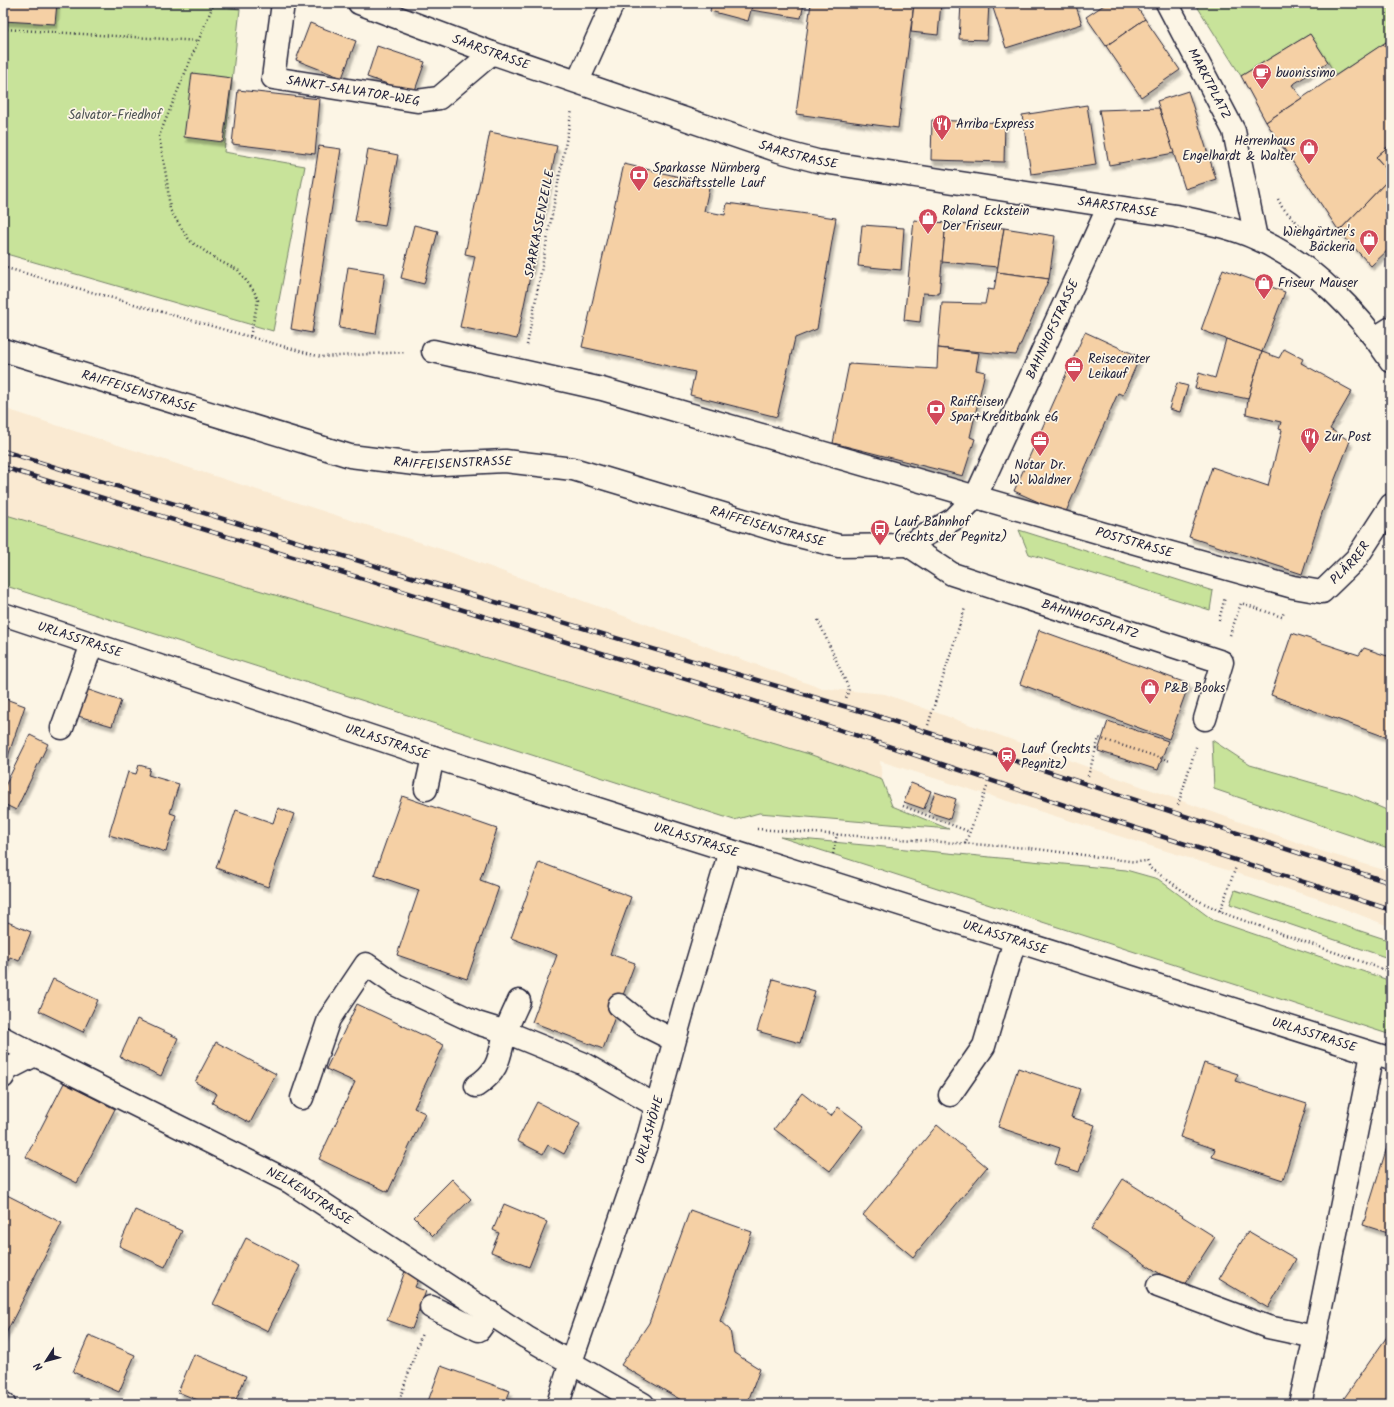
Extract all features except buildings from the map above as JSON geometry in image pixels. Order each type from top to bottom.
[{"type":"street","name":"SANKT-SALVATOR-WEG","points":[[283,3],[273,78],[417,101],[439,98],[492,53]]},
{"type":"street","name":"SAARSTRASSE","points":[[360,3],[492,53],[578,81],[779,151],[817,161],[1176,216],[1217,225],[1256,238],[1289,257],[1322,282],[1383,333],[1391,361]]},
{"type":"street","points":[[578,81],[613,3]]},
{"type":"street","name":"MARKTPLATZ","points":[[1167,3],[1234,131],[1256,238]]},
{"type":"street","name":"BAHNHOFSTRASSE","points":[[976,496],[1109,206]]},
{"type":"street","name":"RAIFFEISENSTRASSE","points":[[3,350],[350,456],[423,465],[505,461],[573,469],[783,532],[839,546],[908,545],[954,519],[976,496]]},
{"type":"street","points":[[433,351],[602,389],[976,496]]},
{"type":"street","name":"POSTSTRASSE","points":[[976,496],[1293,587]]},
{"type":"street","name":"PLÄRRER","points":[[1293,587],[1322,592],[1356,559],[1391,506]]},
{"type":"street","name":"BAHNHOFSPLATZ","points":[[908,545],[952,574],[1222,662],[1205,719]]},
{"type":"street","name":"URLASSTRASSE","points":[[3,614],[433,757],[1381,1056]]},
{"type":"street","points":[[62,728],[92,644]]},
{"type":"street","points":[[426,789],[433,757]]},
{"type":"street","name":"URLASHÖHE","points":[[558,1404],[571,1362],[645,1148],[655,1105],[730,851]]},
{"type":"street","points":[[950,1095],[984,1046],[1015,940]]},
{"type":"street","points":[[302,1098],[329,1019],[366,964],[396,985],[477,1023],[506,1032],[582,1063],[655,1105]]},
{"type":"street","points":[[476,1086],[488,1078],[499,1060],[506,1032],[519,1001]]},
{"type":"street","points":[[619,1005],[644,1025],[674,1040]]},
{"type":"street","name":"NELKENSTRASSE","points":[[3,1038],[290,1182],[526,1337],[643,1404]]},
{"type":"street","points":[[3,1077],[6,1070],[35,1055]]},
{"type":"street","points":[[1300,1404],[1381,1056]]},
{"type":"street","points":[[1158,1286],[1268,1327],[1315,1337]]},
{"type":"street","points":[[430,1307],[479,1330],[491,1313]]},
{"type":"path","points":[[214,3],[159,136],[168,182],[170,210],[190,241],[219,261],[238,270],[254,291],[258,300],[250,337]]},
{"type":"path","points":[[3,29],[198,41]]},
{"type":"path","name":"SPARKASSENZEILE","points":[[522,371],[578,81]]},
{"type":"path","points":[[3,267],[321,357],[433,351]]},
{"type":"path","points":[[928,725],[973,580]]},
{"type":"path","points":[[1233,628],[1241,603],[1273,614]]},
{"type":"path","points":[[818,620],[849,689],[846,699]]},
{"type":"path","points":[[1178,805],[1205,719]]},
{"type":"path","points":[[1088,776],[1099,738],[1170,761]]},
{"type":"path","points":[[965,844],[987,787]]},
{"type":"path","points":[[903,806],[970,832]]},
{"type":"path","points":[[730,851],[756,828],[1029,848],[1137,862],[1147,861],[1150,868],[1195,899],[1220,911],[1391,972]]},
{"type":"path","points":[[1220,911],[1236,867]]},
{"type":"path","points":[[398,1404],[430,1307]]},
{"type":"shaded area","points":[[3,408],[450,552],[820,688],[885,694],[1321,851],[1391,872],[1391,927],[1322,900],[880,761],[882,780],[809,754],[3,514]]},
{"type":"green space","name":"Salvator-Friedhof","points":[[3,3],[191,3],[240,9],[224,152],[305,166],[273,331],[3,253]]},
{"type":"green space","points":[[1195,3],[1391,3],[1391,39],[1336,75],[1310,34],[1241,76]]},
{"type":"green space","points":[[3,514],[809,754],[882,780],[892,806],[949,829],[759,813],[734,820],[3,585]]},
{"type":"green space","points":[[1019,530],[1213,591],[1210,610],[1029,554]]},
{"type":"green space","points":[[1212,740],[1250,765],[1348,793],[1391,812],[1391,849],[1214,789]]},
{"type":"green space","points":[[780,837],[1126,870],[1158,879],[1213,920],[1391,981],[1391,1035]]},
{"type":"green space","points":[[1235,890],[1391,941],[1391,959],[1230,904]]},
{"type":"railway","points":[[3,451],[395,572],[874,715],[1391,883]]},
{"type":"railway","points":[[3,467],[721,690],[1073,808],[1391,910]]},
{"type":"place","name":"buonissimo","points":[[1262,90]]},
{"type":"place","name":"Arriba Express","points":[[942,141]]},
{"type":"place","name":"Herrenhaus Engelhardt & Walter","points":[[1309,165]]},
{"type":"place","name":"Sparkasse Nürnberg Geschäftsstelle Lauf","points":[[639,192]]},
{"type":"place","name":"Roland Eckstein Der Friseur","points":[[928,235]]},
{"type":"place","name":"Wiehgärtner's Bäckeria","points":[[1369,256]]},
{"type":"place","name":"Friseur Mauser","points":[[1264,300]]},
{"type":"place","name":"Reisecenter Leikauf","points":[[1074,383]]},
{"type":"place","name":"Raiffeisen Spar+Kreditbank eG","points":[[936,426]]},
{"type":"place","name":"Zur Post","points":[[1310,454]]},
{"type":"place","name":"Notar Dr. W. Waldner","points":[[1040,457]]},
{"type":"place","name":"Lauf Bahnhof (rechts der Pegnitz)","points":[[880,546]]},
{"type":"place","name":"P&B Books","points":[[1150,705]]},
{"type":"place","name":"Lauf (rechts Pegnitz)","points":[[1007,773]]}]
